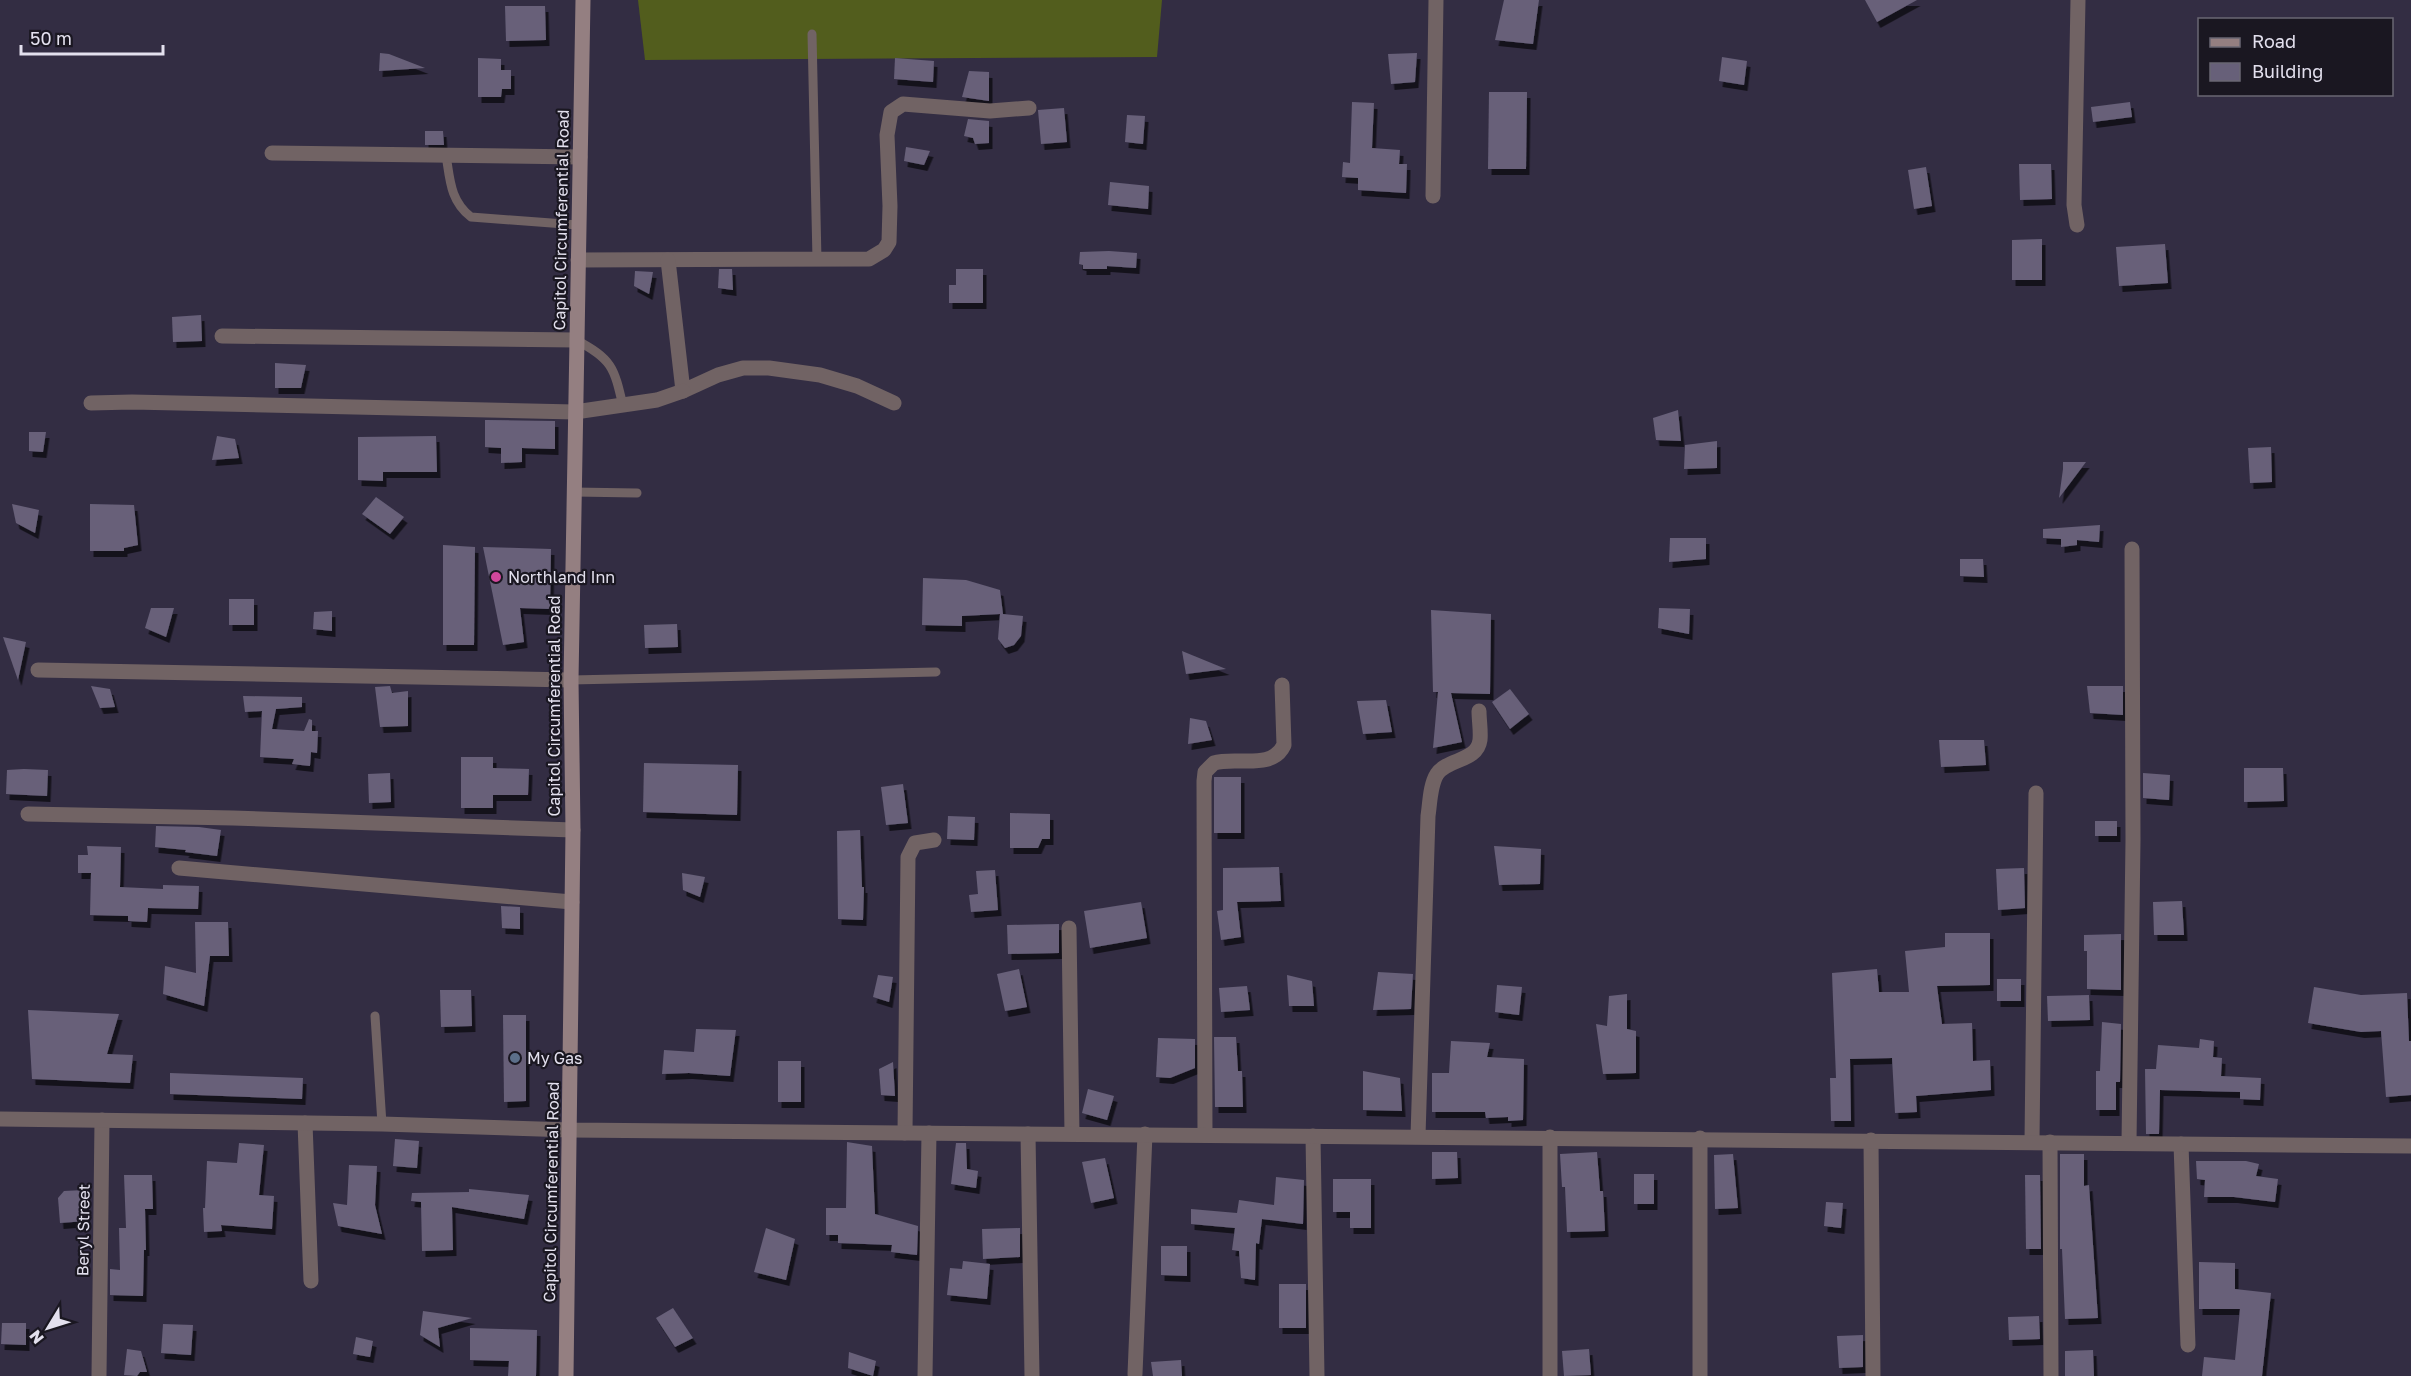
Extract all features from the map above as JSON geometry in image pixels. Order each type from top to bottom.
[{"type":"main road","name":"Capitol Circumferential Road","points":[[566,1376],[573,830],[571,680],[583,0]]},
{"type":"street","points":[[1433,196],[1436,0]]},
{"type":"street","points":[[2077,225],[2074,204],[2078,0]]},
{"type":"street","points":[[578,260],[869,259],[884,249],[889,242],[887,135],[891,112],[897,107],[911,104],[990,111],[1029,108]]},
{"type":"street","points":[[272,153],[580,157]]},
{"type":"street","points":[[668,260],[683,391]]},
{"type":"street","points":[[222,336],[576,340]]},
{"type":"street","points":[[91,403],[575,412],[657,400],[718,375],[743,368],[769,368],[820,375],[857,386],[894,403]]},
{"type":"street","points":[[2129,1143],[2133,840],[2132,549]]},
{"type":"street","points":[[38,670],[571,680]]},
{"type":"street","points":[[1205,1135],[1205,772],[1214,763],[1269,759],[1281,752],[1284,745],[1282,685]]},
{"type":"street","points":[[1418,1136],[1428,816],[1432,787],[1438,772],[1475,751],[1480,741],[1479,711]]},
{"type":"street","points":[[2032,1142],[2036,793]]},
{"type":"street","points":[[28,814],[233,818],[573,830]]},
{"type":"street","points":[[905,1133],[908,857],[915,843],[934,840]]},
{"type":"street","points":[[179,868],[572,902]]},
{"type":"street","points":[[1069,928],[1072,1134]]},
{"type":"street","points":[[0,1119],[381,1124],[570,1130],[1700,1138],[2411,1146]]},
{"type":"street","name":"Beryl Street","points":[[99,1376],[102,1120]]},
{"type":"street","points":[[305,1123],[311,1281]]},
{"type":"street","points":[[926,1376],[929,1133]]},
{"type":"street","points":[[1028,1134],[1032,1376]]},
{"type":"street","points":[[1135,1374],[1145,1134]]},
{"type":"street","points":[[1313,1136],[1317,1376]]},
{"type":"street","points":[[1550,1137],[1550,1376]]},
{"type":"street","points":[[1700,1138],[1700,1376]]},
{"type":"street","points":[[1871,1140],[1873,1376]]},
{"type":"street","points":[[2050,1142],[2051,1376]]},
{"type":"street","points":[[2181,1144],[2188,1345]]},
{"type":"lane","points":[[812,34],[817,260]]},
{"type":"lane","points":[[446,155],[452,196],[460,209],[471,217],[579,225]]},
{"type":"lane","points":[[576,340],[599,352],[611,367],[617,379],[623,406]]},
{"type":"lane","points":[[574,492],[637,493]]},
{"type":"lane","points":[[571,680],[936,672]]},
{"type":"lane","points":[[375,1016],[381,1124]]},
{"type":"green space","points":[[638,0],[1162,0],[1157,57],[645,60]]},
{"type":"building","points":[[1504,0],[1539,0],[1533,44],[1495,40]]},
{"type":"building","points":[[1865,0],[1917,0],[1877,22]]},
{"type":"building","points":[[505,6],[545,6],[546,40],[506,41]]},
{"type":"building","points":[[380,53],[389,54],[425,68],[379,71]]},
{"type":"building","points":[[1417,53],[1415,82],[1391,84],[1388,54]]},
{"type":"building","points":[[1722,57],[1747,61],[1744,85],[1719,81]]},
{"type":"building","points":[[478,58],[501,59],[501,70],[511,70],[511,89],[502,89],[501,97],[478,97]]},
{"type":"building","points":[[895,58],[934,61],[933,82],[894,79]]},
{"type":"building","points":[[969,71],[989,72],[989,101],[962,97]]},
{"type":"building","points":[[1489,92],[1527,92],[1526,169],[1488,169]]},
{"type":"building","points":[[1352,102],[1374,103],[1372,148],[1400,150],[1399,164],[1407,164],[1406,193],[1358,190],[1358,178],[1342,177],[1343,162],[1350,163]]},
{"type":"building","points":[[2130,102],[2132,117],[2093,122],[2091,107]]},
{"type":"building","points":[[1064,108],[1067,142],[1041,144],[1038,110]]},
{"type":"building","points":[[1127,115],[1145,116],[1143,144],[1125,142]]},
{"type":"building","points":[[968,119],[989,121],[989,143],[975,144],[973,138],[964,136]]},
{"type":"building","points":[[425,131],[443,131],[444,145],[425,145]]},
{"type":"building","points":[[906,147],[930,151],[924,165],[904,161]]},
{"type":"building","points":[[2019,164],[2051,164],[2052,199],[2020,200]]},
{"type":"building","points":[[1926,167],[1932,206],[1914,209],[1908,170]]},
{"type":"building","points":[[1110,182],[1149,186],[1148,209],[1108,205]]},
{"type":"building","points":[[2042,239],[2042,280],[2012,280],[2012,240]]},
{"type":"building","points":[[2165,244],[2168,283],[2119,286],[2116,247]]},
{"type":"building","points":[[1080,252],[1137,253],[1136,268],[1107,266],[1107,269],[1083,269],[1083,265],[1079,264]]},
{"type":"building","points":[[719,269],[732,269],[733,290],[718,288]]},
{"type":"building","points":[[956,269],[983,269],[983,303],[949,303],[949,285],[956,285]]},
{"type":"building","points":[[635,271],[653,272],[649,294],[634,286]]},
{"type":"building","points":[[201,315],[202,341],[173,342],[172,317]]},
{"type":"building","points":[[275,363],[306,365],[301,388],[275,388]]},
{"type":"building","points":[[1678,410],[1681,441],[1656,440],[1653,418]]},
{"type":"building","points":[[485,420],[555,421],[555,449],[522,448],[522,462],[501,463],[501,448],[485,447]]},
{"type":"building","points":[[29,432],[46,432],[43,452],[29,451]]},
{"type":"building","points":[[217,436],[235,439],[239,458],[212,460]]},
{"type":"building","points":[[436,436],[437,472],[383,472],[383,481],[358,480],[358,437]]},
{"type":"building","points":[[1717,441],[1717,468],[1684,469],[1685,445]]},
{"type":"building","points":[[2271,447],[2272,482],[2250,483],[2248,448]]},
{"type":"building","points":[[2063,462],[2086,462],[2059,498],[2063,469]]},
{"type":"building","points":[[376,497],[404,517],[390,534],[362,514]]},
{"type":"building","points":[[12,504],[39,510],[35,533],[16,523]]},
{"type":"building","points":[[90,504],[134,505],[138,545],[124,548],[124,551],[90,551]]},
{"type":"building","points":[[2100,525],[2099,542],[2077,540],[2077,545],[2061,547],[2061,539],[2043,538],[2043,529]]},
{"type":"building","points":[[1670,538],[1706,538],[1706,559],[1669,562]]},
{"type":"building","points":[[443,545],[475,547],[474,645],[443,645]]},
{"type":"building","points":[[483,547],[551,549],[550,609],[520,608],[524,642],[503,645]]},
{"type":"building","points":[[1960,559],[1983,559],[1984,577],[1960,576]]},
{"type":"building","points":[[923,578],[966,580],[1000,590],[1003,614],[1023,616],[1021,636],[1014,645],[1005,648],[998,639],[1000,614],[962,616],[962,626],[922,625]]},
{"type":"building","points":[[229,599],[254,599],[254,625],[229,625]]},
{"type":"building","points":[[151,608],[174,608],[166,637],[145,628]]},
{"type":"building","points":[[1659,608],[1690,609],[1689,634],[1658,628]]},
{"type":"building","points":[[1431,610],[1491,614],[1490,694],[1451,693],[1462,742],[1433,748],[1438,692],[1433,692]]},
{"type":"building","points":[[332,611],[332,631],[313,629],[314,612]]},
{"type":"building","points":[[677,624],[678,647],[645,648],[644,625]]},
{"type":"building","points":[[3,637],[26,642],[18,680]]},
{"type":"building","points":[[1182,651],[1226,669],[1186,674]]},
{"type":"building","points":[[91,686],[110,689],[115,707],[100,708]]},
{"type":"building","points":[[390,686],[392,693],[408,691],[408,726],[380,727],[375,687]]},
{"type":"building","points":[[2087,686],[2123,686],[2123,715],[2090,713]]},
{"type":"building","points":[[1510,689],[1529,714],[1510,729],[1492,702]]},
{"type":"building","points":[[243,696],[302,697],[302,707],[276,709],[272,729],[304,731],[309,719],[312,720],[312,731],[318,731],[317,753],[311,752],[310,766],[292,764],[294,759],[260,757],[262,711],[245,712]]},
{"type":"building","points":[[1386,700],[1392,732],[1363,734],[1357,701]]},
{"type":"building","points":[[1190,718],[1206,721],[1212,740],[1188,744]]},
{"type":"building","points":[[1939,740],[1984,740],[1986,765],[1941,767]]},
{"type":"building","points":[[461,757],[493,757],[493,768],[529,769],[528,795],[493,795],[493,808],[461,808]]},
{"type":"building","points":[[644,763],[738,765],[737,815],[643,812]]},
{"type":"building","points":[[2244,768],[2283,768],[2284,801],[2244,802]]},
{"type":"building","points":[[7,770],[48,770],[47,796],[6,794]]},
{"type":"building","points":[[390,773],[391,802],[369,803],[368,774]]},
{"type":"building","points":[[2143,773],[2170,775],[2169,800],[2143,798]]},
{"type":"building","points":[[1214,777],[1241,777],[1241,833],[1214,833]]},
{"type":"building","points":[[903,784],[908,823],[886,825],[881,787]]},
{"type":"building","points":[[1010,813],[1050,814],[1050,839],[1042,839],[1038,848],[1010,848]]},
{"type":"building","points":[[948,816],[975,817],[974,840],[947,839]]},
{"type":"building","points":[[2095,821],[2117,821],[2117,836],[2095,836]]},
{"type":"building","points":[[156,826],[221,830],[217,856],[155,847]]},
{"type":"building","points":[[860,830],[862,887],[864,887],[863,920],[838,919],[837,831]]},
{"type":"building","points":[[87,846],[121,847],[120,887],[163,889],[163,885],[199,886],[198,909],[148,908],[147,922],[128,921],[128,916],[90,915],[91,873],[78,873],[78,855],[88,855]]},
{"type":"building","points":[[1494,846],[1541,849],[1540,884],[1499,885]]},
{"type":"building","points":[[1279,867],[1281,901],[1237,902],[1241,937],[1221,940],[1217,911],[1223,910],[1223,868]]},
{"type":"building","points":[[2024,868],[2025,908],[1998,910],[1996,869]]},
{"type":"building","points":[[995,870],[998,910],[971,912],[969,895],[978,894],[976,871]]},
{"type":"building","points":[[682,873],[705,877],[700,897],[683,890]]},
{"type":"building","points":[[2182,901],[2184,935],[2154,935],[2153,902]]},
{"type":"building","points":[[1141,902],[1147,938],[1090,948],[1084,911]]},
{"type":"building","points":[[501,906],[520,907],[520,929],[502,928]]},
{"type":"building","points":[[195,922],[228,922],[229,956],[210,956],[204,1006],[163,994],[165,966],[196,973]]},
{"type":"building","points":[[1059,924],[1059,953],[1008,954],[1007,925]]},
{"type":"building","points":[[1945,933],[1990,933],[1990,985],[1937,986],[1942,1024],[1972,1023],[1973,1061],[1990,1060],[1991,1090],[1916,1096],[1917,1112],[1895,1113],[1892,1058],[1850,1059],[1851,1121],[1831,1121],[1830,1078],[1836,1078],[1832,973],[1877,969],[1879,992],[1909,992],[1905,951],[1945,947]]},
{"type":"building","points":[[2121,934],[2121,990],[2087,989],[2087,951],[2084,951],[2084,935]]},
{"type":"building","points":[[1019,969],[1027,1007],[1005,1011],[997,974]]},
{"type":"building","points":[[1378,972],[1413,974],[1411,1009],[1373,1010]]},
{"type":"building","points":[[878,975],[893,977],[889,1002],[873,997]]},
{"type":"building","points":[[1287,975],[1312,981],[1314,1006],[1289,1006]]},
{"type":"building","points":[[1997,979],[2021,979],[2021,1001],[1997,1001]]},
{"type":"building","points":[[1497,985],[1522,987],[1519,1015],[1495,1012]]},
{"type":"building","points":[[1247,986],[1250,1010],[1221,1012],[1219,988]]},
{"type":"building","points":[[2314,987],[2361,995],[2407,993],[2409,1041],[2411,1041],[2411,1095],[2386,1097],[2381,1031],[2361,1032],[2308,1023]]},
{"type":"building","points":[[440,990],[471,990],[472,1026],[441,1027]]},
{"type":"building","points":[[1627,994],[1627,1029],[1636,1031],[1636,1073],[1603,1074],[1596,1024],[1607,1026],[1609,996]]},
{"type":"building","points":[[2089,995],[2090,1020],[2048,1021],[2047,996]]},
{"type":"building","points":[[28,1010],[119,1014],[107,1054],[133,1055],[130,1083],[32,1079]]},
{"type":"building","name":"My Gas","points":[[503,1015],[526,1015],[526,1101],[504,1102]]},
{"type":"building","points":[[2102,1022],[2121,1024],[2120,1082],[2116,1082],[2116,1110],[2096,1110],[2096,1071],[2100,1071]]},
{"type":"building","points":[[696,1029],[736,1030],[730,1076],[662,1074],[664,1050],[694,1052]]},
{"type":"building","points":[[1214,1037],[1236,1037],[1238,1071],[1242,1071],[1243,1107],[1215,1107]]},
{"type":"building","points":[[1158,1038],[1195,1039],[1195,1068],[1170,1078],[1156,1077]]},
{"type":"building","points":[[2200,1039],[2214,1041],[2213,1057],[2222,1058],[2221,1076],[2261,1078],[2260,1100],[2240,1099],[2240,1092],[2160,1090],[2159,1134],[2146,1134],[2145,1069],[2156,1069],[2158,1045],[2199,1048]]},
{"type":"building","points":[[1451,1041],[1490,1043],[1487,1057],[1524,1059],[1523,1120],[1508,1121],[1508,1117],[1486,1118],[1485,1112],[1432,1112],[1432,1073],[1449,1073]]},
{"type":"building","points":[[778,1061],[801,1061],[801,1102],[778,1102]]},
{"type":"building","points":[[893,1062],[895,1096],[881,1095],[879,1069]]},
{"type":"building","points":[[1363,1071],[1400,1078],[1402,1111],[1363,1110]]},
{"type":"building","points":[[170,1073],[303,1078],[302,1099],[170,1094]]},
{"type":"building","points":[[1088,1089],[1114,1096],[1107,1120],[1082,1113]]},
{"type":"building","points":[[395,1139],[419,1141],[417,1168],[393,1166]]},
{"type":"building","points":[[847,1142],[872,1146],[875,1214],[918,1226],[917,1255],[891,1252],[892,1245],[838,1243],[838,1235],[826,1235],[826,1208],[846,1208]]},
{"type":"building","points":[[239,1143],[264,1145],[259,1195],[274,1196],[272,1229],[221,1225],[222,1231],[204,1232],[203,1208],[205,1208],[207,1161],[237,1163]]},
{"type":"building","points":[[956,1143],[966,1143],[967,1169],[978,1171],[976,1188],[951,1184]]},
{"type":"building","points":[[1432,1152],[1457,1152],[1458,1178],[1432,1179]]},
{"type":"building","points":[[1597,1152],[1600,1191],[1603,1191],[1605,1231],[1567,1232],[1565,1187],[1562,1187],[1560,1154]]},
{"type":"building","points":[[1733,1154],[1738,1208],[1715,1209],[1714,1155]]},
{"type":"building","points":[[2060,1154],[2084,1154],[2084,1186],[2089,1185],[2098,1318],[2065,1319],[2062,1249],[2060,1249]]},
{"type":"building","points":[[1105,1158],[1114,1198],[1091,1203],[1082,1162]]},
{"type":"building","points":[[2196,1161],[2246,1161],[2259,1164],[2256,1176],[2278,1179],[2275,1202],[2234,1197],[2204,1197],[2205,1180],[2197,1179]]},
{"type":"building","points":[[349,1165],[377,1166],[375,1205],[382,1234],[338,1226],[333,1203],[347,1205]]},
{"type":"building","points":[[1634,1174],[1654,1174],[1654,1204],[1634,1204]]},
{"type":"building","points":[[124,1175],[152,1175],[153,1209],[145,1209],[146,1250],[144,1250],[143,1296],[110,1295],[110,1269],[120,1270],[119,1228],[126,1228]]},
{"type":"building","points":[[2025,1175],[2040,1175],[2041,1249],[2026,1249]]},
{"type":"building","points":[[1276,1177],[1304,1180],[1303,1224],[1262,1219],[1259,1244],[1256,1243],[1255,1280],[1241,1278],[1239,1251],[1232,1250],[1235,1228],[1191,1224],[1191,1209],[1237,1213],[1239,1200],[1274,1205]]},
{"type":"building","points":[[1333,1179],[1371,1179],[1371,1228],[1350,1228],[1350,1212],[1333,1212]]},
{"type":"building","points":[[469,1189],[529,1195],[524,1219],[452,1207],[453,1250],[422,1251],[421,1202],[411,1201],[412,1193],[469,1192]]},
{"type":"building","points":[[84,1190],[86,1221],[60,1223],[58,1198],[64,1191]]},
{"type":"building","points":[[1826,1202],[1843,1203],[1841,1228],[1824,1226]]},
{"type":"building","points":[[766,1228],[795,1239],[786,1280],[754,1272]]},
{"type":"building","points":[[1020,1228],[1020,1257],[983,1259],[982,1229]]},
{"type":"building","points":[[1161,1246],[1187,1246],[1187,1276],[1161,1275]]},
{"type":"building","points":[[963,1261],[990,1264],[987,1299],[947,1295],[950,1268],[962,1269]]},
{"type":"building","points":[[2199,1262],[2235,1263],[2235,1289],[2271,1293],[2262,1376],[2202,1376],[2204,1357],[2235,1360],[2240,1309],[2199,1309]]},
{"type":"building","points":[[1279,1284],[1306,1284],[1306,1328],[1279,1328]]},
{"type":"building","points":[[673,1308],[693,1338],[675,1347],[656,1318]]},
{"type":"building","points":[[423,1311],[472,1318],[438,1328],[440,1347],[420,1335]]},
{"type":"building","points":[[2039,1316],[2040,1339],[2009,1340],[2008,1317]]},
{"type":"building","points":[[2,1323],[26,1323],[26,1345],[1,1344]]},
{"type":"building","points":[[163,1324],[193,1325],[191,1355],[161,1353]]},
{"type":"building","points":[[470,1328],[537,1330],[536,1376],[508,1376],[509,1361],[470,1360]]},
{"type":"building","points":[[1863,1335],[1863,1367],[1839,1368],[1837,1336]]},
{"type":"building","points":[[356,1337],[373,1341],[370,1357],[353,1354]]},
{"type":"building","points":[[127,1349],[141,1351],[147,1372],[140,1372],[137,1376],[124,1375]]},
{"type":"building","points":[[1589,1349],[1591,1375],[1564,1376],[1562,1351]]},
{"type":"building","points":[[2093,1350],[2094,1376],[2065,1376],[2065,1351]]},
{"type":"building","points":[[849,1352],[876,1361],[873,1376],[848,1368]]},
{"type":"building","points":[[1181,1360],[1182,1376],[1153,1376],[1151,1362]]},
{"type":"place","name":"Northland Inn","points":[[496,577]]},
{"type":"place","name":"My Gas","points":[[515,1058]]}]
